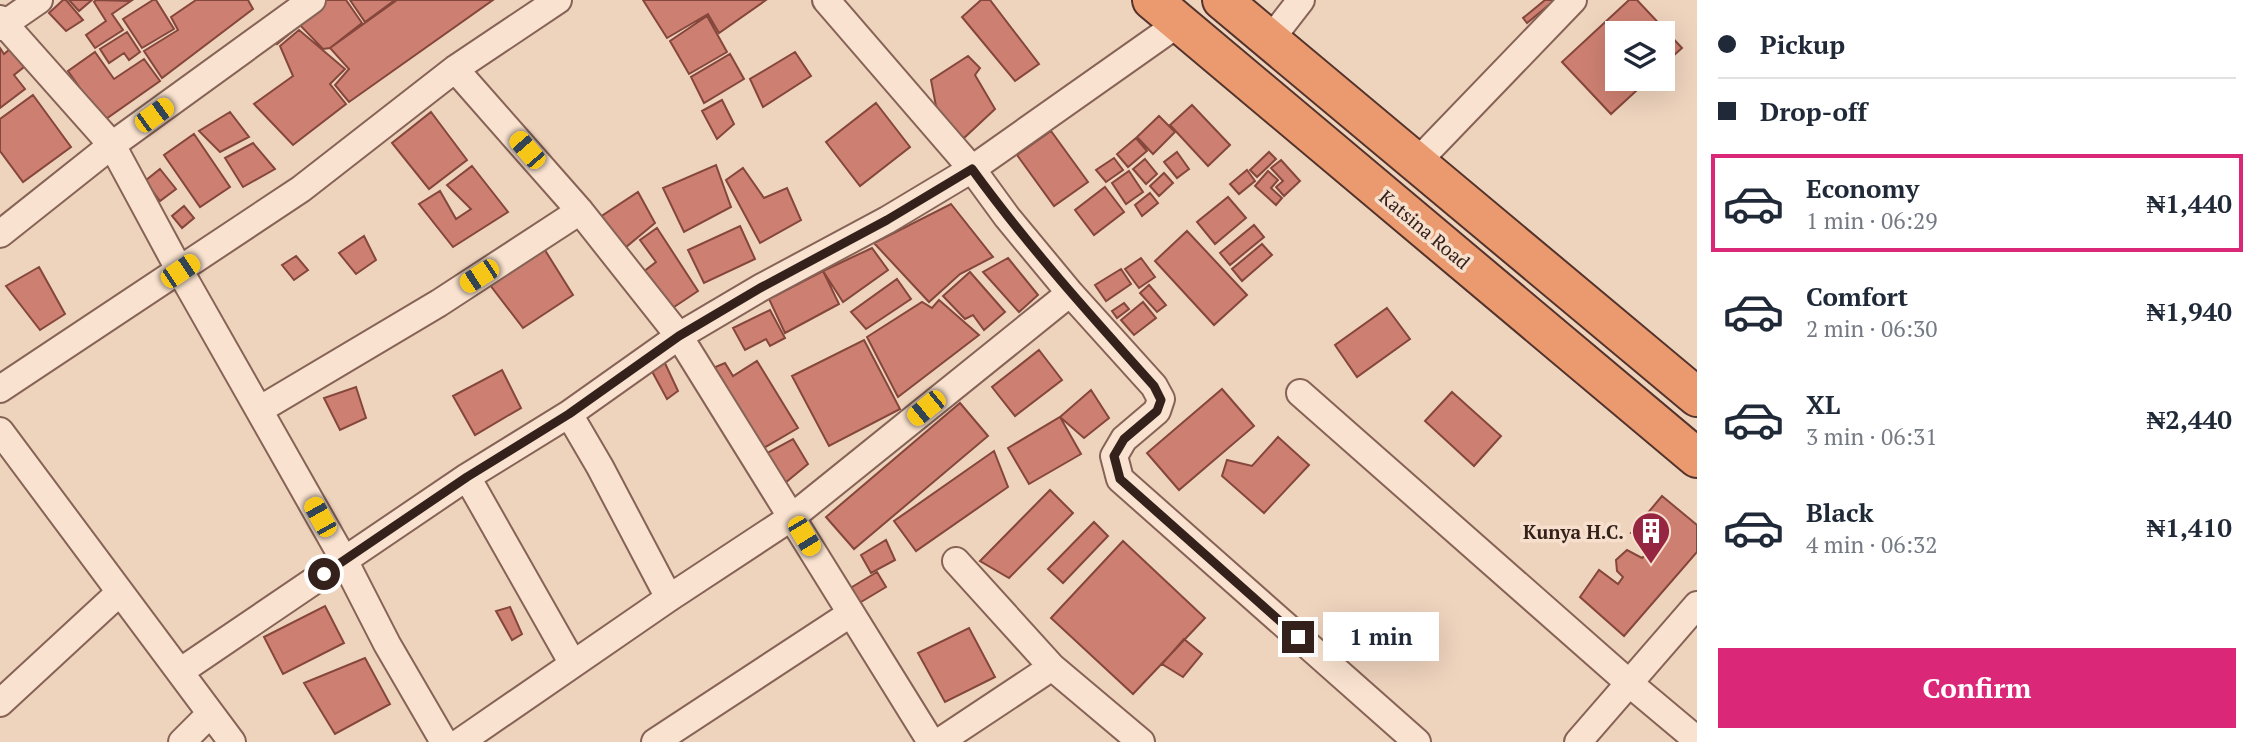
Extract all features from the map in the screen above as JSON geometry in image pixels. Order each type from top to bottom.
[{"type":"highway","points":[[1222,0],[1697,397]]},
{"type":"highway","name":"Katsina Road","points":[[1166,11],[1697,458]]},
{"type":"street","points":[[39,0],[1,23],[112,145],[180,271],[344,560],[387,644],[444,742]]},
{"type":"street","points":[[0,234],[112,145],[312,0]]},
{"type":"street","points":[[0,389],[301,189],[455,69],[558,0]]},
{"type":"street","points":[[826,0],[972,169],[1007,217],[1070,293],[1154,386],[1161,400],[1157,411],[1124,439],[1114,456],[1120,479],[1417,742]]},
{"type":"street","points":[[1270,40],[1301,0]]},
{"type":"street","points":[[1417,162],[1573,0]]},
{"type":"street","points":[[181,671],[467,477],[569,414],[679,336],[762,287],[887,220],[972,169],[1166,11]]},
{"type":"street","points":[[455,69],[580,211],[679,336],[931,742]]},
{"type":"street","points":[[259,410],[439,303],[580,211]]},
{"type":"street","points":[[460,742],[792,517],[1070,293]]},
{"type":"street","points":[[1300,393],[1697,740]]},
{"type":"street","points":[[569,414],[669,598]]},
{"type":"street","points":[[0,431],[232,742]]},
{"type":"street","points":[[467,477],[573,664]]},
{"type":"street","points":[[956,561],[1052,667],[1142,742]]},
{"type":"street","points":[[0,703],[119,593]]},
{"type":"street","points":[[1578,742],[1697,606]]},
{"type":"street","points":[[655,742],[850,614]]},
{"type":"street","points":[[939,742],[1052,667]]},
{"type":"street","points":[[182,742],[210,714]]},
{"type":"building","points":[[66,0],[83,20],[66,31],[49,13]]},
{"type":"building","points":[[69,0],[92,0],[79,11]]},
{"type":"building","points":[[156,0],[174,29],[142,48],[123,19]]},
{"type":"building","points":[[196,0],[248,0],[253,9],[162,78],[144,51],[178,30],[171,17]]},
{"type":"building","points":[[318,0],[346,0],[362,23],[330,48],[323,49],[300,25],[277,44],[270,35]]},
{"type":"building","points":[[350,0],[395,0],[365,22]]},
{"type":"building","points":[[397,0],[493,0],[349,102],[335,85],[349,69],[330,48]]},
{"type":"building","points":[[643,0],[766,0],[719,33],[708,14],[667,38]]},
{"type":"building","points":[[981,0],[990,0],[1039,64],[1015,81],[962,17]]},
{"type":"building","points":[[1545,0],[1555,0],[1527,23],[1523,18]]},
{"type":"building","points":[[1629,0],[1637,0],[1657,21],[1606,21]]},
{"type":"building","points":[[131,1],[112,14],[123,30],[95,48],[86,35],[106,21],[94,2]]},
{"type":"building","points":[[707,16],[727,52],[689,74],[670,41]]},
{"type":"building","points":[[1605,22],[1605,91],[1636,91],[1611,114],[1562,62]]},
{"type":"building","points":[[299,30],[345,69],[330,84],[346,104],[293,145],[254,104],[293,76],[280,46]]},
{"type":"building","points":[[127,32],[140,52],[129,60],[124,53],[109,63],[100,49]]},
{"type":"building","points":[[1675,41],[1682,48],[1675,54]]},
{"type":"building","points":[[0,48],[4,54],[10,49],[24,67],[14,75],[25,89],[0,108]]},
{"type":"building","points":[[95,52],[114,79],[144,59],[160,81],[103,121],[68,71]]},
{"type":"building","points":[[795,52],[811,76],[763,107],[750,79]]},
{"type":"building","points":[[730,54],[744,79],[704,103],[691,77]]},
{"type":"building","points":[[968,56],[980,68],[975,75],[995,109],[964,138],[940,127],[931,80]]},
{"type":"building","points":[[33,95],[71,147],[23,182],[0,151],[0,119]]},
{"type":"building","points":[[722,100],[734,124],[717,139],[702,111]]},
{"type":"building","points":[[876,103],[910,147],[860,186],[826,142]]},
{"type":"building","points":[[1192,105],[1230,145],[1208,166],[1170,125]]},
{"type":"building","points":[[230,112],[249,137],[220,152],[199,131]]},
{"type":"building","points":[[431,112],[467,160],[429,189],[392,143]]},
{"type":"building","points":[[1159,116],[1175,132],[1153,154],[1137,137]]},
{"type":"building","points":[[1051,131],[1088,182],[1054,206],[1017,155]]},
{"type":"building","points":[[194,134],[230,187],[200,207],[164,155]]},
{"type":"building","points":[[1136,138],[1147,151],[1128,167],[1117,154]]},
{"type":"building","points":[[253,143],[275,169],[243,187],[225,158]]},
{"type":"building","points":[[1177,152],[1189,169],[1177,178],[1164,162]]},
{"type":"building","points":[[1269,152],[1276,159],[1257,177],[1250,170]]},
{"type":"building","points":[[1114,158],[1123,170],[1106,182],[1096,170]]},
{"type":"building","points":[[1145,159],[1157,174],[1146,184],[1133,169]]},
{"type":"building","points":[[1281,160],[1300,181],[1284,196],[1276,187],[1283,181],[1271,168]]},
{"type":"building","points":[[716,165],[731,207],[684,232],[663,188]]},
{"type":"building","points":[[472,166],[508,212],[453,247],[419,204],[440,191],[456,219],[471,209],[447,185]]},
{"type":"building","points":[[743,168],[764,198],[787,188],[801,220],[760,243],[726,180]]},
{"type":"building","points":[[160,169],[176,189],[160,201],[145,181]]},
{"type":"building","points":[[1247,170],[1255,181],[1239,194],[1230,184]]},
{"type":"building","points":[[1129,171],[1143,192],[1126,204],[1112,183]]},
{"type":"building","points":[[1268,171],[1278,180],[1271,188],[1282,198],[1276,205],[1255,186]]},
{"type":"building","points":[[1164,173],[1173,183],[1159,196],[1150,186]]},
{"type":"building","points":[[1105,187],[1124,212],[1094,235],[1075,210]]},
{"type":"building","points":[[638,192],[655,223],[620,252],[594,221]]},
{"type":"building","points":[[1150,193],[1158,203],[1142,216],[1135,205]]},
{"type":"building","points":[[1228,197],[1246,218],[1215,244],[1197,222]]},
{"type":"building","points":[[951,204],[993,257],[960,274],[929,302],[874,243]]},
{"type":"building","points":[[184,206],[194,218],[182,228],[172,216]]},
{"type":"building","points":[[1254,225],[1264,237],[1230,265],[1220,253]]},
{"type":"building","points":[[740,226],[755,259],[704,283],[688,250]]},
{"type":"building","points":[[657,228],[698,291],[668,311],[638,276],[656,262],[640,240]]},
{"type":"building","points":[[1187,231],[1247,295],[1214,325],[1155,261]]},
{"type":"building","points":[[364,236],[376,260],[356,274],[339,253]]},
{"type":"building","points":[[1262,244],[1272,255],[1242,281],[1232,269]]},
{"type":"building","points":[[543,247],[573,295],[523,328],[490,285]]},
{"type":"building","points":[[872,248],[888,270],[843,302],[823,271]]},
{"type":"building","points":[[296,256],[308,270],[294,280],[282,265]]},
{"type":"building","points":[[1008,258],[1038,295],[1019,312],[983,272]]},
{"type":"building","points":[[1141,258],[1155,277],[1139,288],[1125,269]]},
{"type":"building","points":[[39,267],[65,314],[40,330],[6,286]]},
{"type":"building","points":[[1121,269],[1131,284],[1106,301],[1095,285]]},
{"type":"building","points":[[823,271],[839,304],[785,333],[769,299]]},
{"type":"building","points":[[970,272],[1005,312],[984,330],[973,315],[965,319],[943,296]]},
{"type":"building","points":[[897,279],[911,299],[866,329],[851,312]]},
{"type":"building","points":[[1149,285],[1166,305],[1157,312],[1140,293]]},
{"type":"building","points":[[939,300],[979,335],[898,397],[867,337],[922,302],[932,308]]},
{"type":"building","points":[[1143,302],[1156,318],[1134,335],[1121,320]]},
{"type":"building","points":[[1124,303],[1129,309],[1117,318],[1112,311]]},
{"type":"building","points":[[1387,308],[1410,339],[1357,377],[1335,345]]},
{"type":"building","points":[[770,310],[785,338],[770,346],[766,339],[745,350],[733,328]]},
{"type":"building","points":[[864,340],[900,409],[829,446],[792,376]]},
{"type":"building","points":[[1039,350],[1062,380],[1015,416],[992,387]]},
{"type":"building","points":[[663,359],[678,391],[667,399],[648,364]]},
{"type":"building","points":[[757,361],[798,428],[762,449],[713,368],[725,363],[733,376]]},
{"type":"building","points":[[502,370],[521,408],[475,435],[453,396]]},
{"type":"building","points":[[356,387],[366,418],[340,430],[324,398]]},
{"type":"building","points":[[1222,389],[1254,426],[1179,490],[1147,453]]},
{"type":"building","points":[[1091,390],[1109,418],[1084,438],[1060,417]]},
{"type":"building","points":[[1452,392],[1501,436],[1474,466],[1425,421]]},
{"type":"building","points":[[960,403],[988,436],[854,549],[826,517]]},
{"type":"building","points":[[1060,417],[1081,454],[1029,484],[1008,448]]},
{"type":"building","points":[[1278,437],[1309,465],[1264,513],[1222,476],[1227,460],[1252,466]]},
{"type":"building","points":[[793,439],[808,464],[779,488],[760,457]]},
{"type":"building","points":[[994,451],[1008,487],[916,551],[894,521]]},
{"type":"building","points":[[1050,490],[1073,513],[1009,578],[980,561]]},
{"type":"building","name":"Kunya H.C.","points":[[1662,496],[1697,525],[1697,552],[1624,636],[1580,597],[1599,570],[1618,584],[1623,577],[1617,571],[1616,560],[1627,550],[1642,558],[1649,552],[1641,539],[1631,533]]},
{"type":"building","points":[[1094,522],[1108,536],[1063,583],[1048,569]]},
{"type":"building","points":[[886,540],[895,560],[871,573],[861,555]]},
{"type":"building","points":[[1123,541],[1205,618],[1133,694],[1051,618]]},
{"type":"building","points":[[877,572],[886,587],[851,608],[842,593]]},
{"type":"building","points":[[325,606],[344,643],[283,674],[264,637]]},
{"type":"building","points":[[510,607],[522,634],[512,640],[496,611]]},
{"type":"building","points":[[969,628],[995,677],[945,702],[918,653]]},
{"type":"building","points":[[1184,639],[1202,654],[1183,677],[1162,664]]},
{"type":"building","points":[[365,658],[390,704],[335,734],[304,683]]},
{"type":"place","name":"Kunya H.C.","points":[[1651,565]]},
{"type":"route","points":[[324,574],[467,477],[569,414],[679,336],[762,287],[887,220],[972,169],[1007,217],[1070,293],[1154,386],[1161,400],[1157,411],[1124,439],[1114,456],[1120,479],[1298,637]]}]
